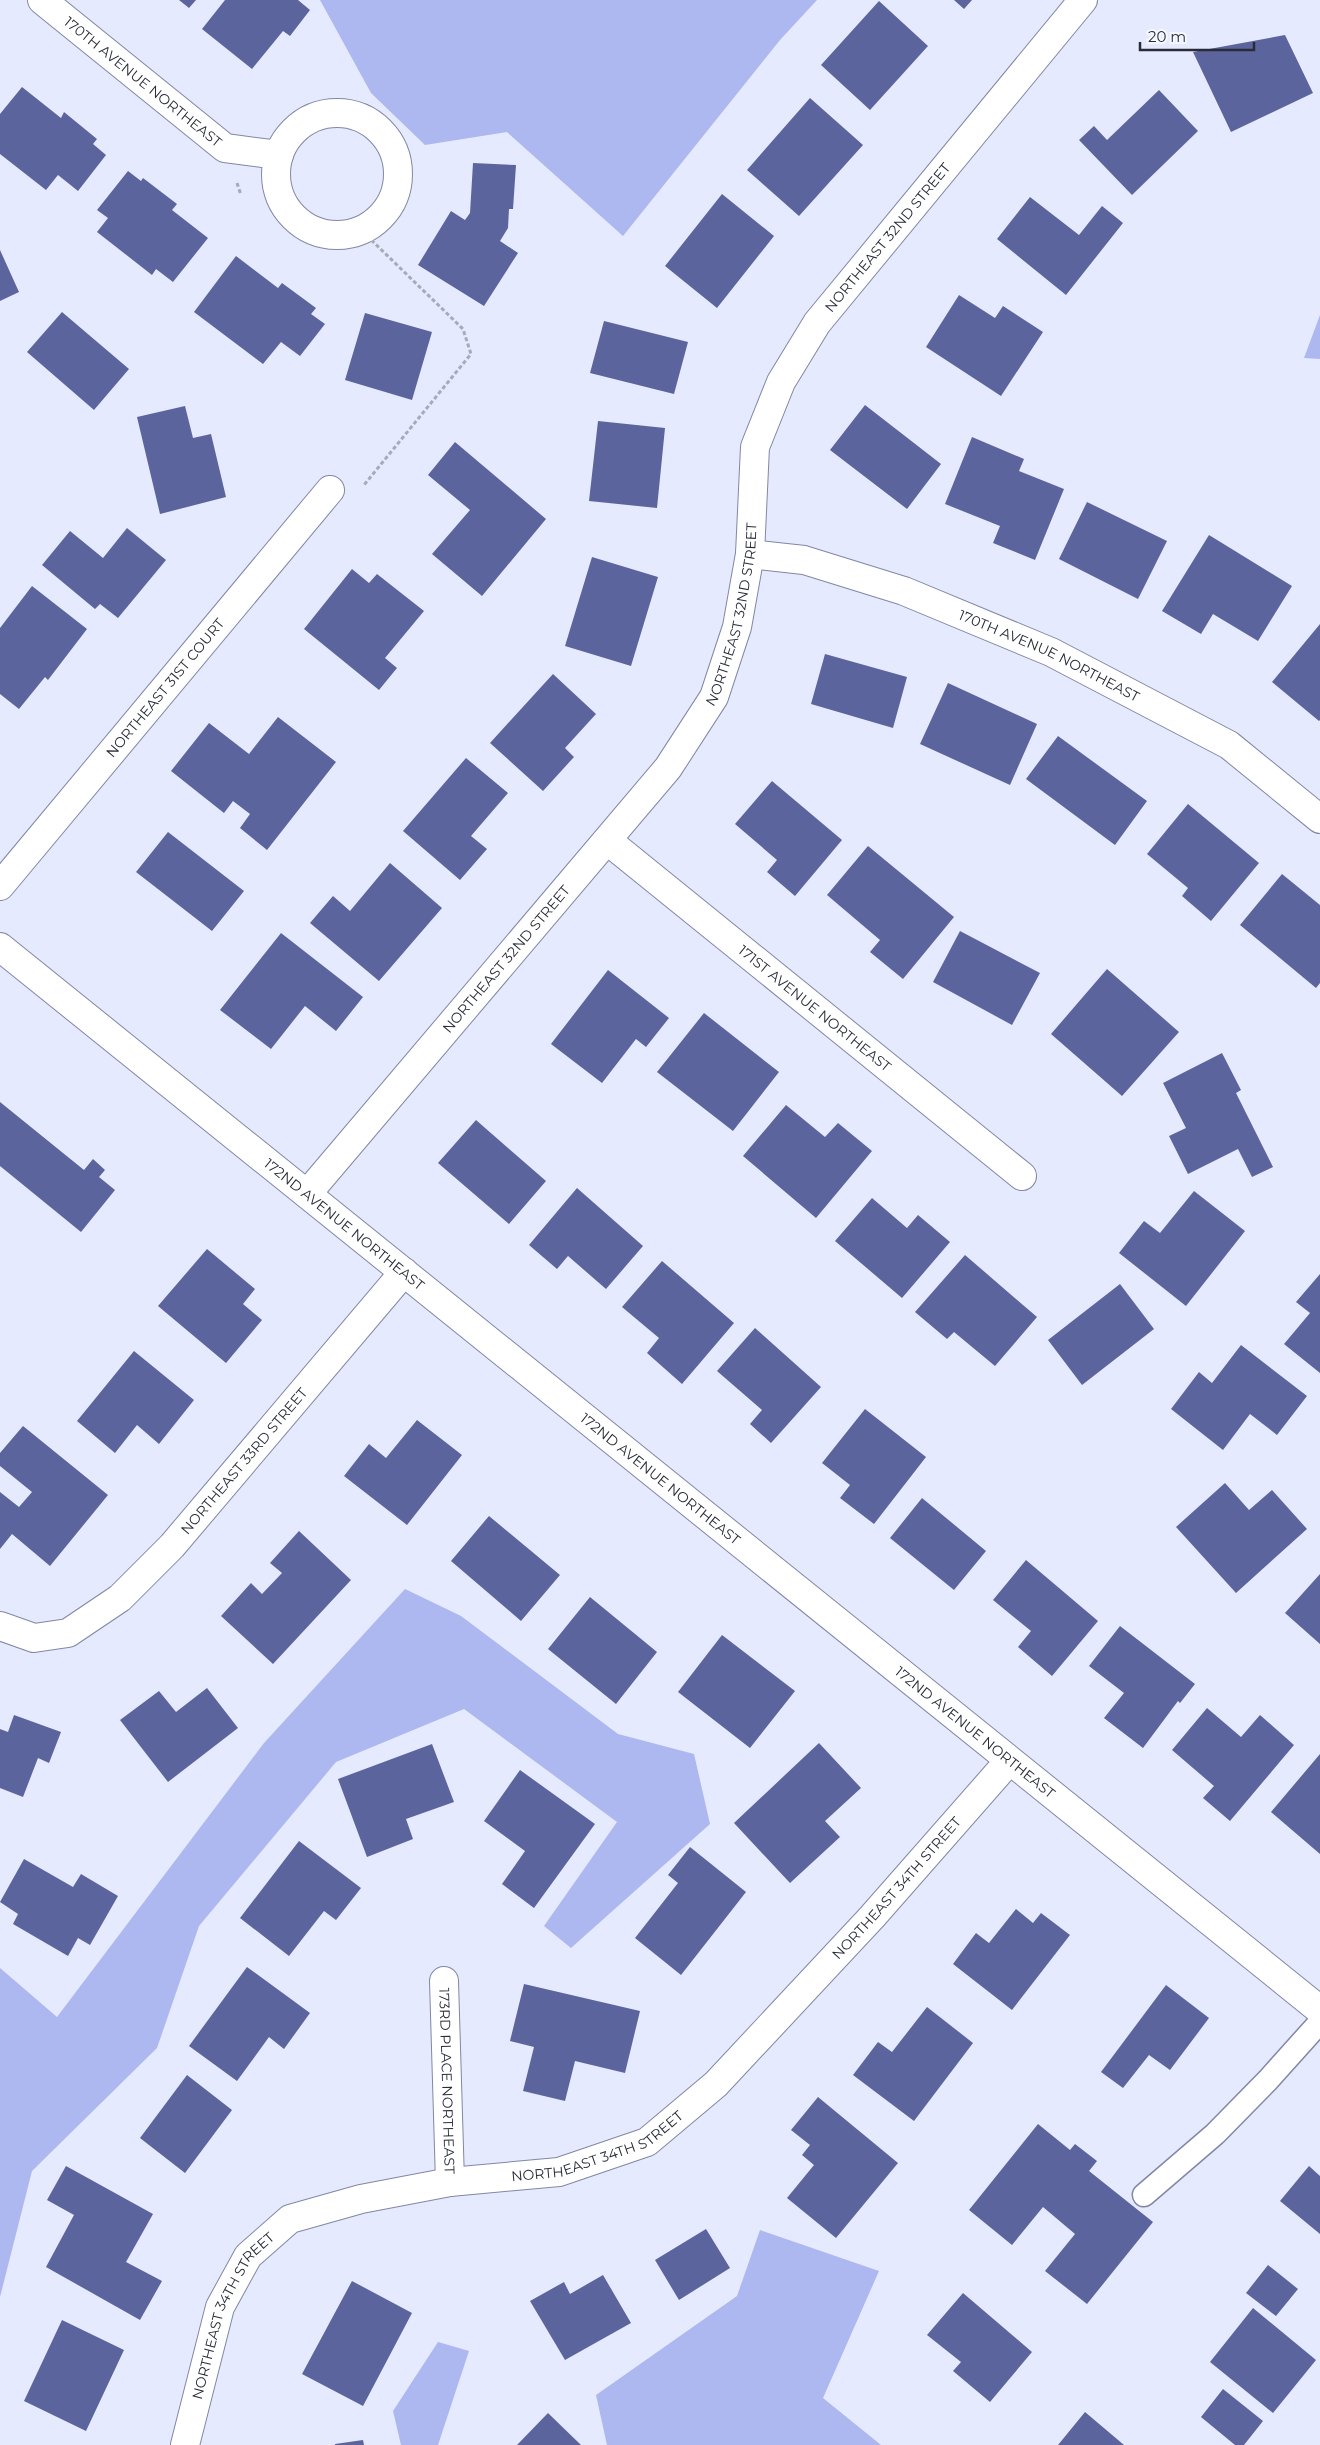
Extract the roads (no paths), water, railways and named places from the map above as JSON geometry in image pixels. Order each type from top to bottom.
[{"type":"street","name":"170TH AVENUE NORTHEAST","points":[[42,0],[225,148],[279,155]]},
{"type":"street","name":"NORTHEAST 32ND STREET","points":[[307,1194],[668,768],[714,697],[737,627],[750,554],[755,447],[781,382],[817,323],[1083,0]]},
{"type":"street","points":[[341,112],[360,117],[378,127],[391,143],[396,156],[398,183],[392,203],[379,219],[362,230],[342,236],[322,233],[303,225],[289,212],[279,194],[276,174],[279,155],[288,137],[298,128],[321,115],[341,112]]},
{"type":"street","name":"NORTHEAST 31ST COURT","points":[[0,886],[330,490]]},
{"type":"street","name":"170TH AVENUE NORTHEAST","points":[[750,554],[804,560],[904,591],[1051,652],[1229,745],[1320,819]]},
{"type":"street","name":"171ST AVENUE NORTHEAST","points":[[608,841],[1022,1176]]},
{"type":"street","name":"172ND AVENUE NORTHEAST","points":[[0,947],[1320,2010]]},
{"type":"street","name":"NORTHEAST 33RD STREET","points":[[0,1626],[34,1638],[68,1633],[120,1598],[172,1546],[404,1272]]},
{"type":"street","name":"NORTHEAST 34TH STREET","points":[[185,2445],[220,2307],[248,2256],[290,2219],[361,2199],[450,2182],[559,2172],[647,2142],[716,2084],[872,1917],[1009,1761]]},
{"type":"street","name":"173RD PLACE NORTHEAST","points":[[444,1981],[450,2182]]},
{"type":"lane","points":[[1144,2195],[1214,2134],[1268,2080],[1320,2022]]}]
